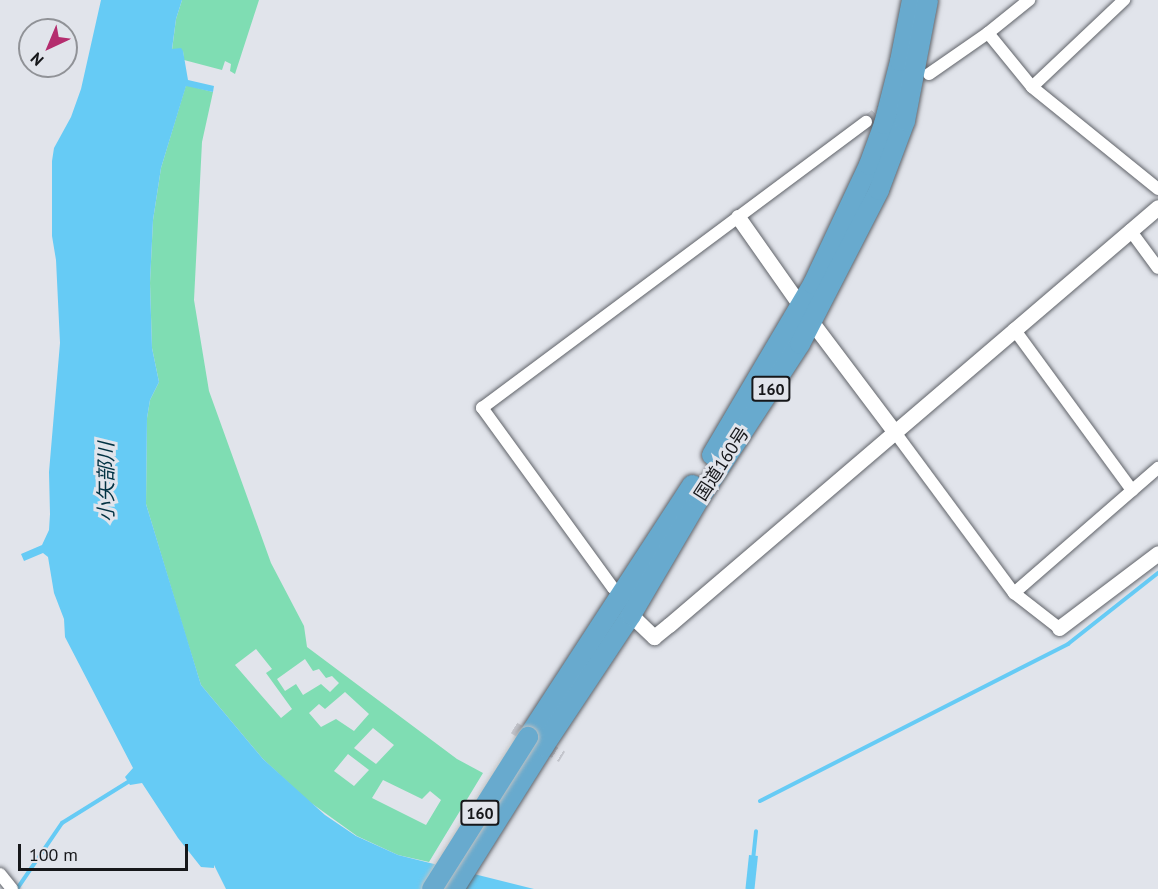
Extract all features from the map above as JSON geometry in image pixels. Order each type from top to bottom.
[{"type":"highway","name":"国道160号","points":[[536,741],[631,615],[699,499],[800,344],[806,313],[869,165],[900,61],[912,0]]},
{"type":"highway","name":"国道160号","points":[[536,741],[623,593],[806,313],[879,190],[905,121],[922,42],[927,0]]},
{"type":"highway","name":"160","points":[[432,889],[536,741]]},
{"type":"highway","name":"160","points":[[454,889],[536,741]]},
{"type":"street","points":[[929,74],[988,33],[1029,0]]},
{"type":"street","points":[[1032,87],[1124,0]]},
{"type":"street","points":[[988,33],[1032,87],[1158,189]]},
{"type":"street","points":[[623,593],[613,588],[482,408],[866,122]]},
{"type":"street","points":[[631,615],[654,637],[1158,207]]},
{"type":"street","points":[[738,217],[806,313],[1014,593],[1059,628],[1158,553]]},
{"type":"street","points":[[1130,230],[1158,268]]},
{"type":"street","points":[[1014,329],[1132,490]]},
{"type":"street","points":[[1014,593],[1158,468]]},
{"type":"street","points":[[0,874],[12,889]]},
{"type":"green space","points":[[182,0],[259,0],[235,74],[230,71],[231,64],[225,61],[222,70],[184,60],[183,51],[172,50],[176,19]]},
{"type":"green space","points":[[186,85],[213,92],[202,142],[194,300],[209,391],[271,563],[304,626],[307,647],[457,759],[483,773],[429,862],[398,855],[357,836],[307,800],[263,759],[201,685],[146,504],[147,418],[150,400],[159,382],[152,348],[150,283],[153,220],[161,168]],"holes":[[[256,649],[272,669],[266,673],[292,709],[281,718],[235,665]],[[305,659],[313,671],[319,669],[326,678],[332,676],[339,683],[330,692],[321,684],[303,695],[296,684],[285,691],[277,679]],[[345,692],[369,714],[354,731],[336,719],[321,727],[309,713],[319,704],[325,709]],[[373,728],[394,745],[376,764],[354,748]],[[348,754],[369,770],[354,786],[334,771]],[[383,780],[422,799],[430,791],[441,800],[426,825],[372,798]]]},
{"type":"water","name":"小矢部川","points":[[101,0],[182,0],[176,19],[172,49],[181,48],[183,51],[188,80],[214,86],[213,92],[186,86],[161,168],[153,220],[150,283],[152,348],[159,382],[150,400],[147,418],[146,504],[201,685],[263,759],[325,815],[356,836],[398,855],[534,889],[226,889],[214,865],[214,868],[201,867],[178,838],[142,783],[130,785],[125,777],[133,768],[65,637],[64,619],[54,593],[48,557],[43,553],[24,561],[21,554],[42,545],[49,530],[49,472],[60,343],[56,260],[52,236],[52,161],[54,148],[71,117],[81,89]]},
{"type":"water","points":[[749,855],[758,856],[754,889],[745,889]]},
{"type":"waterway","points":[[760,801],[1068,644],[1158,573]]},
{"type":"waterway","points":[[17,889],[62,823],[131,780]]},
{"type":"waterway","points":[[753,860],[756,831]]},
{"type":"tunnel","points":[[866,122],[890,104]]},
{"type":"tunnel","points":[[514,728],[562,757]]}]
